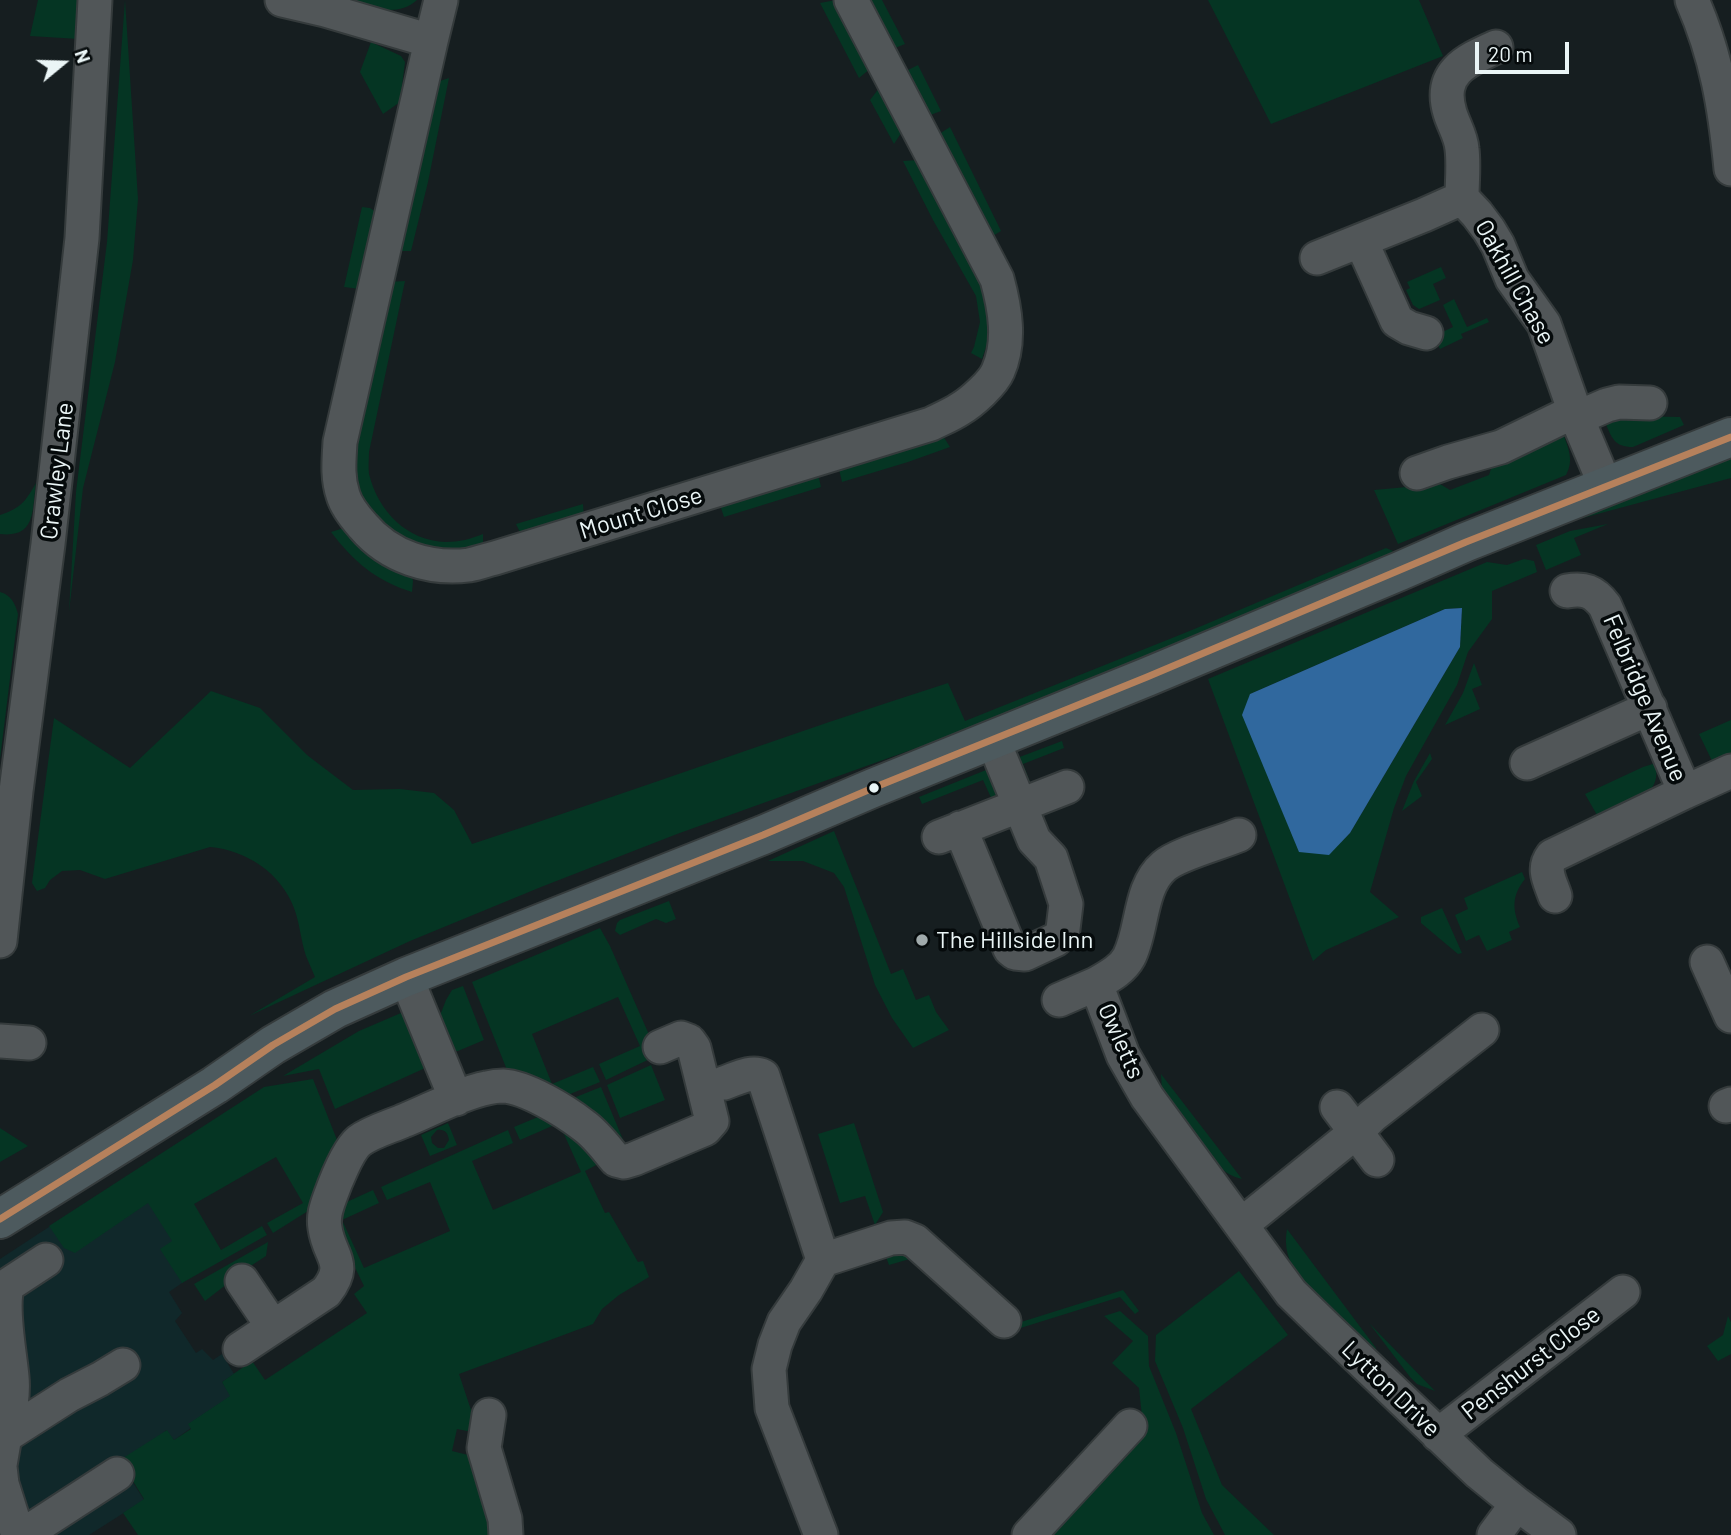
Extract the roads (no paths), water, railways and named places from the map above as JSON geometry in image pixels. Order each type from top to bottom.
[{"type":"main road","points":[[0,1220],[273,1045],[335,1009],[406,977],[750,840],[1477,538],[1731,436]]},
{"type":"street","name":"Crawley Lane","points":[[0,941],[82,238],[95,0]]},
{"type":"street","points":[[282,0],[431,41]]},
{"type":"street","name":"Mount Close","points":[[441,0],[340,442],[338,470],[343,496],[368,533],[404,557],[426,564],[446,566],[471,565],[495,558],[931,424],[962,409],[998,372],[1006,323],[997,279],[851,0]]},
{"type":"street","points":[[1692,0],[1712,52],[1728,111],[1731,169]]},
{"type":"street","name":"Oakhill Chase","points":[[1496,47],[1462,65],[1452,75],[1448,86],[1447,99],[1462,150],[1462,198],[1489,230],[1512,279],[1544,324],[1606,487]]},
{"type":"street","name":"Oakhill Chase","points":[[1317,258],[1462,198]]},
{"type":"street","points":[[1361,241],[1397,321],[1426,333]]},
{"type":"street","points":[[1417,473],[1501,447],[1576,414],[1619,402],[1650,403]]},
{"type":"street","name":"Felbridge Avenue","points":[[1567,591],[1589,591],[1605,606],[1685,792]]},
{"type":"street","points":[[1527,762],[1650,708]]},
{"type":"street","points":[[993,740],[1020,806],[1034,840],[1051,858],[1066,904],[1061,935],[1025,954],[1015,953],[1010,949],[949,832],[1020,806],[1068,787]]},
{"type":"street","name":"Felbridge Avenue","points":[[1555,895],[1546,870],[1547,862],[1552,856],[1731,771]]},
{"type":"street","name":"Owletts","points":[[1059,1000],[1096,984],[1120,968],[1129,957],[1148,891],[1162,868],[1172,861],[1239,835]]},
{"type":"street","points":[[1707,962],[1731,1016]]},
{"type":"street","points":[[406,977],[456,1099]]},
{"type":"street","name":"Owletts","points":[[1096,984],[1123,1055],[1147,1097]]},
{"type":"street","points":[[1241,1225],[1346,1119],[1372,1116],[1482,1030]]},
{"type":"street","points":[[240,1349],[326,1292],[334,1282],[338,1272],[337,1262],[325,1230],[324,1213],[350,1152],[360,1141],[456,1099],[487,1088],[504,1086],[531,1094],[585,1126],[616,1160],[624,1162],[634,1159],[705,1129],[712,1121],[694,1048],[689,1041],[681,1038],[660,1047]]},
{"type":"street","points":[[724,1083],[753,1073],[763,1076],[823,1260]]},
{"type":"street","name":"Lytton Drive","points":[[1147,1097],[1291,1293],[1479,1473],[1559,1535]]},
{"type":"street","points":[[1346,1119],[1377,1160]]},
{"type":"street","points":[[821,1535],[772,1408],[769,1369],[784,1322],[823,1260],[891,1238],[905,1237],[915,1241],[1004,1321]]},
{"type":"street","points":[[47,1260],[8,1285],[4,1292],[12,1395],[2,1456],[2,1484],[21,1535],[117,1474]]},
{"type":"street","points":[[242,1281],[273,1327]]},
{"type":"street","name":"Penshurst Close","points":[[1438,1435],[1623,1292]]},
{"type":"street","points":[[2,1456],[69,1395],[123,1365]]},
{"type":"street","points":[[489,1415],[484,1448],[505,1519],[506,1535]]},
{"type":"street","points":[[1035,1528],[1130,1426]]},
{"type":"street","points":[[1493,1535],[1517,1504]]},
{"type":"water","points":[[1462,608],[1460,647],[1350,833],[1329,855],[1299,852],[1242,715],[1250,694],[1445,609]]},
{"type":"place","name":"The Hillside Inn","points":[[922,940]]}]
